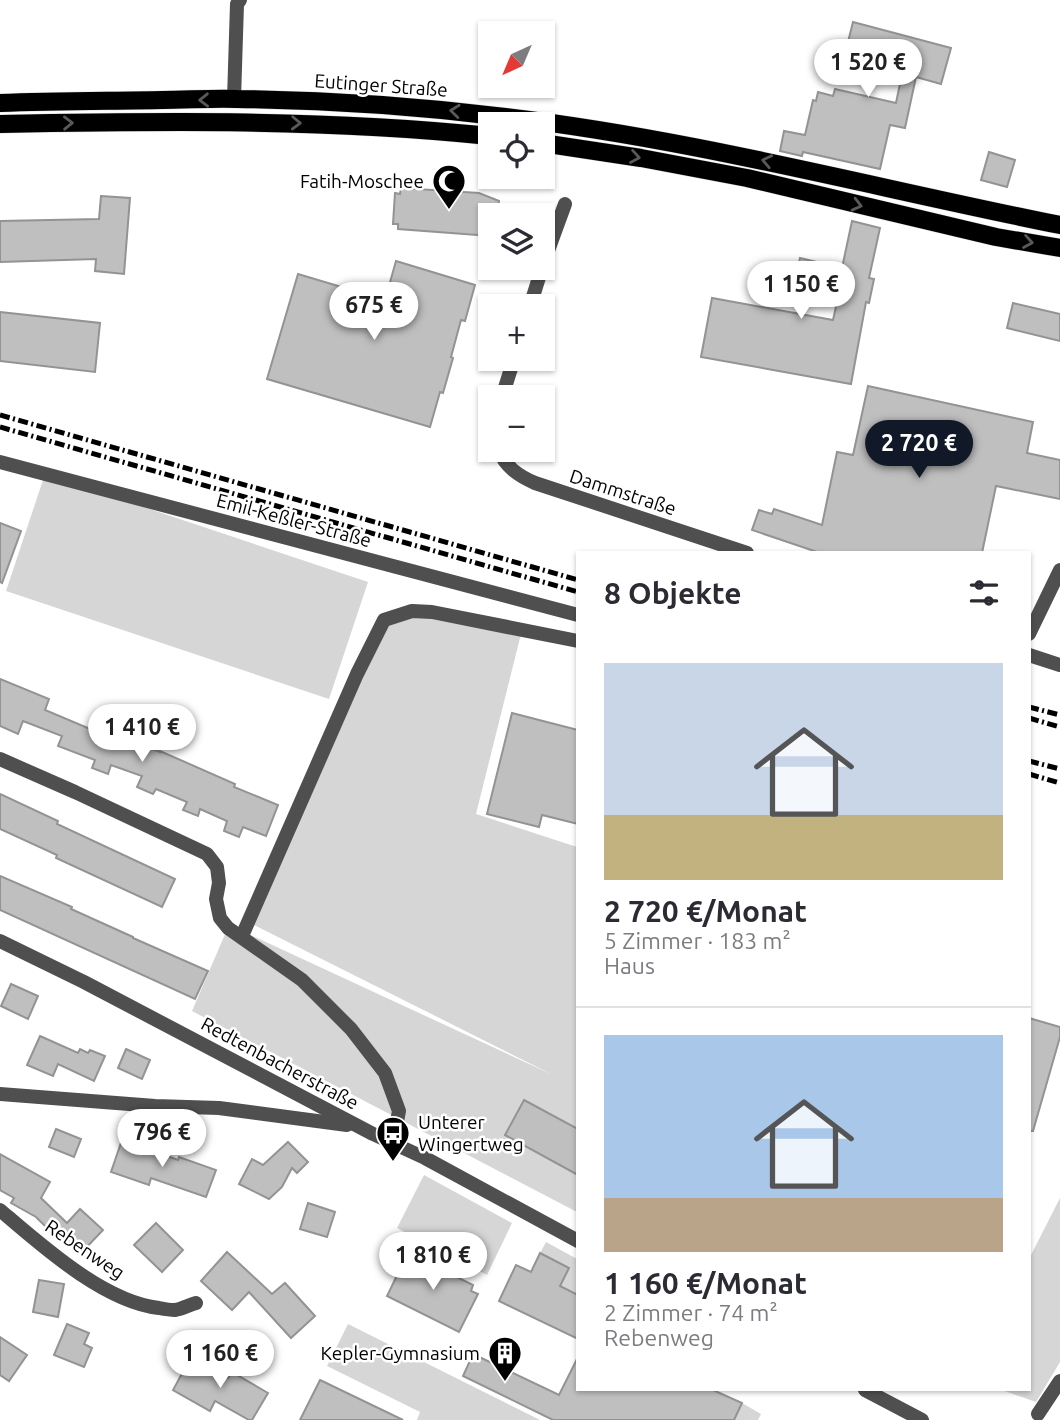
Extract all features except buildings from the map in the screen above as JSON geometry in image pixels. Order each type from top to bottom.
[{"type":"main road","name":"Eutinger Straße","points":[[0,103],[234,99],[450,110],[534,121],[759,159],[1060,225]]},
{"type":"main road","points":[[0,124],[236,121],[339,124],[478,135]]},
{"type":"main road","points":[[555,145],[747,178],[996,237],[1060,248]]},
{"type":"main road","points":[[996,237],[1001,213]]},
{"type":"street","points":[[234,99],[237,4],[240,0]]},
{"type":"street","points":[[555,231],[565,204]]},
{"type":"street","name":"Emil-Keßler-Straße","points":[[0,462],[576,614]]},
{"type":"street","name":"Dammstraße","points":[[506,462],[521,476],[535,483],[741,551]]},
{"type":"street","points":[[1031,631],[1060,570]]},
{"type":"street","points":[[242,936],[357,674],[384,620],[412,611],[432,612],[576,641]]},
{"type":"street","points":[[1031,656],[1060,665]]},
{"type":"street","points":[[0,759],[207,854],[218,867],[216,899],[220,918],[228,928],[302,980],[352,1028],[385,1073],[399,1111],[393,1143]]},
{"type":"street","name":"Redtenbacherstraße","points":[[0,941],[84,982],[373,1134],[425,1158],[576,1240]]},
{"type":"street","points":[[0,1094],[155,1107],[219,1108],[337,1123],[373,1134]]},
{"type":"street","name":"Rebenweg","points":[[0,1210],[51,1253],[122,1298],[149,1307],[174,1310],[195,1303]]},
{"type":"street","points":[[1038,1415],[1060,1381]]},
{"type":"street","points":[[867,1391],[922,1420]]},
{"type":"shaded area","points":[[45,474],[368,582],[329,699],[6,591]]},
{"type":"shaded area","points":[[412,611],[522,630],[476,814],[576,847],[576,1211],[192,1011],[229,925],[553,1075],[252,924],[384,620]]},
{"type":"shaded area","points":[[424,1175],[512,1223],[487,1275],[397,1228]]},
{"type":"shaded area","points":[[1060,1198],[1060,1362],[1036,1402],[1005,1391],[1031,1391],[1031,1255]]},
{"type":"shaded area","points":[[546,1242],[576,1258],[576,1294],[560,1286],[569,1267],[540,1253]]},
{"type":"shaded area","points":[[348,1324],[540,1420],[417,1420],[420,1412],[327,1366]]},
{"type":"shaded area","points":[[742,1403],[761,1414],[758,1420],[734,1420]]},
{"type":"railway","points":[[0,415],[576,579]]},
{"type":"railway","points":[[0,427],[576,591]]},
{"type":"railway","points":[[1031,708],[1060,715]]},
{"type":"railway","points":[[1031,719],[1060,727]]},
{"type":"railway","points":[[1031,762],[1060,769]]},
{"type":"railway","points":[[1031,775],[1060,783]]},
{"type":"place","name":"Fatih-Moschee","points":[[449,211]]},
{"type":"place","name":"Unterer Wingertweg","points":[[393,1163]]},
{"type":"place","name":"Kepler-Gymnasium","points":[[505,1383]]}]
